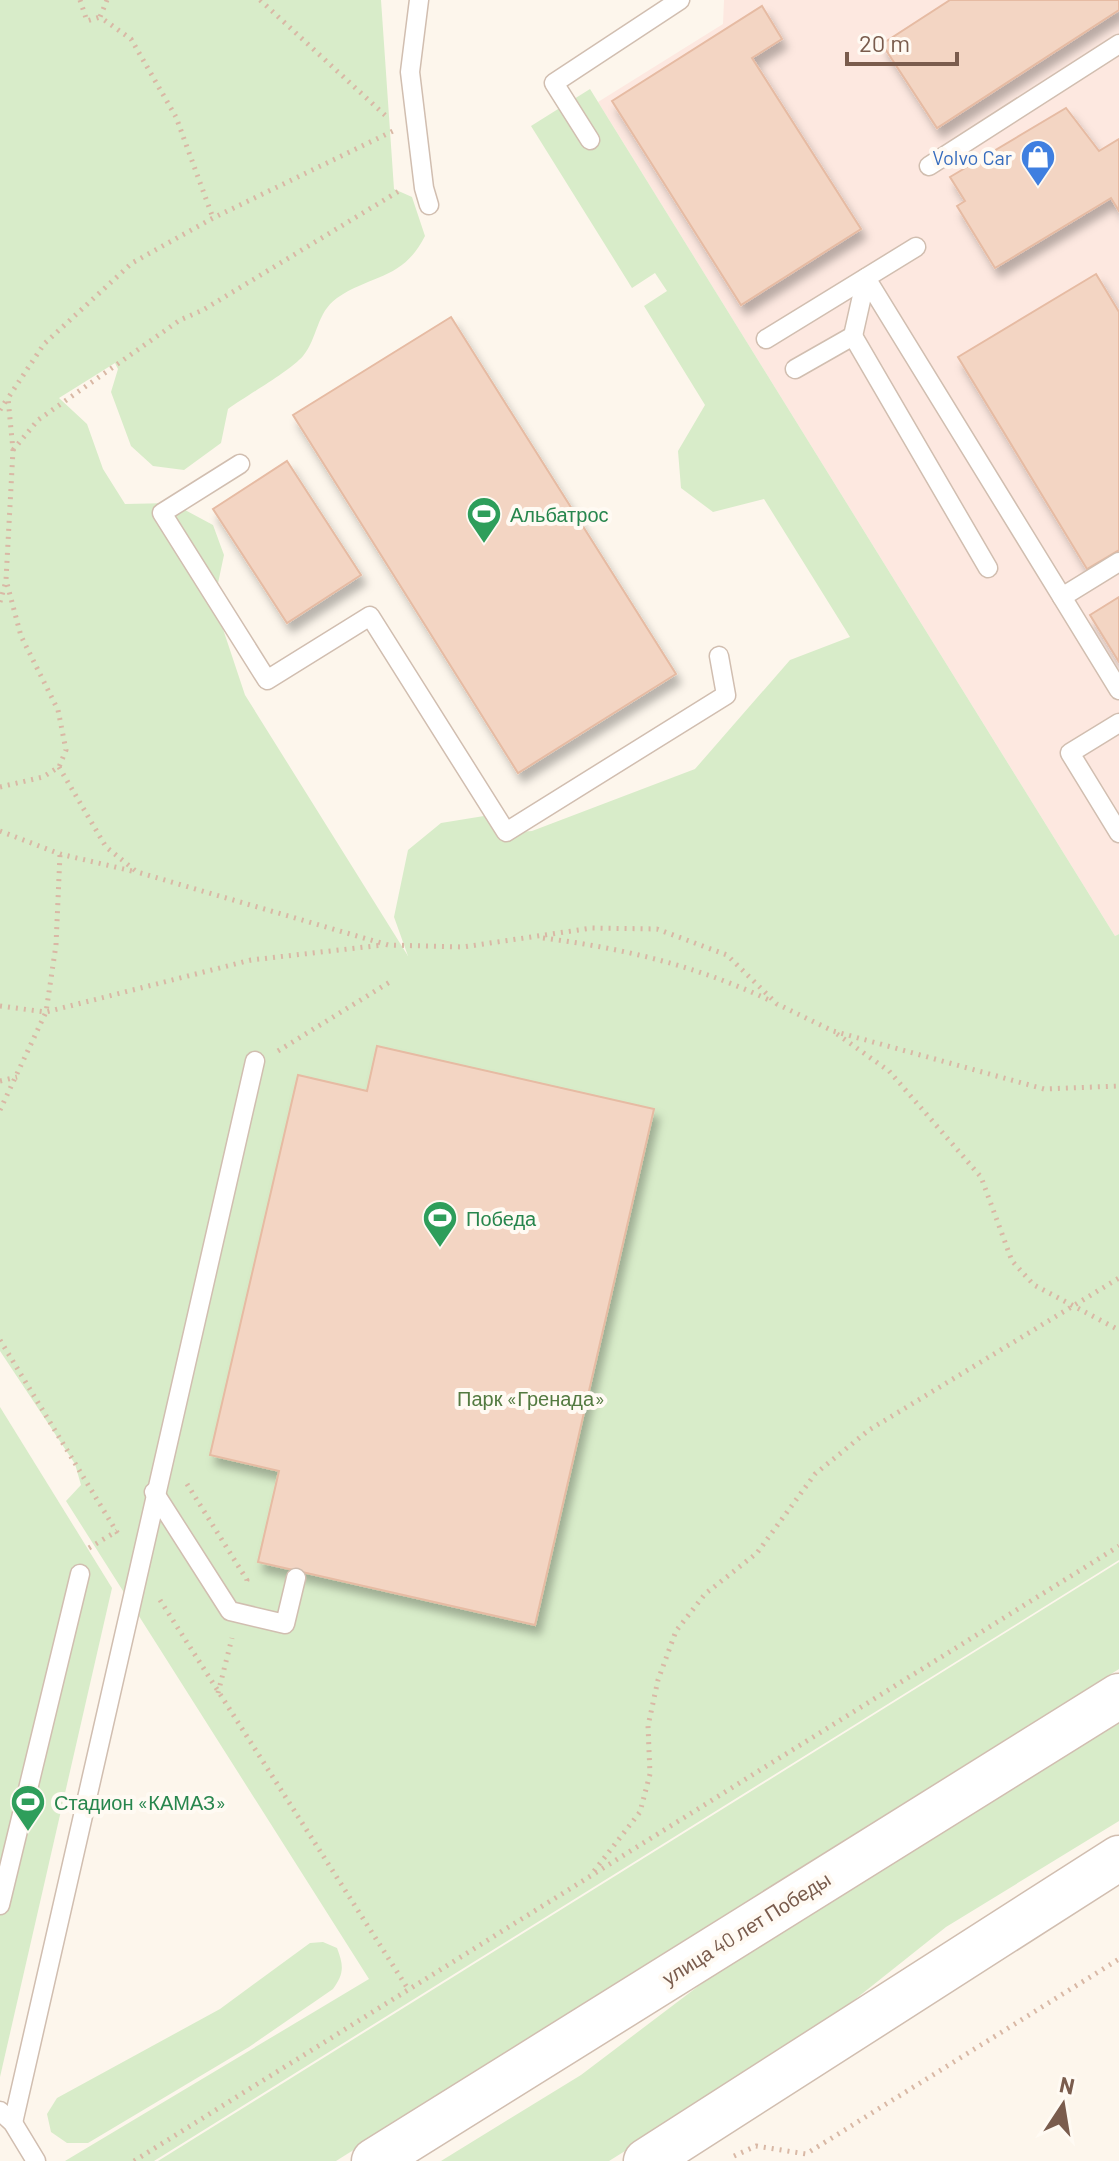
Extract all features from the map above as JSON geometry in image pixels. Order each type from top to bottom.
[{"type":"street","name":"улица 40 лет Победы","points":[[374,2161],[1119,1696]]},
{"type":"street","points":[[646,2161],[1119,1858]]},
{"type":"lane","points":[[419,0],[410,72],[424,188],[429,205]]},
{"type":"lane","points":[[590,140],[554,83],[680,0]]},
{"type":"lane","points":[[929,166],[1119,44]]},
{"type":"lane","points":[[766,339],[916,247]]},
{"type":"lane","points":[[866,278],[853,336],[988,568]]},
{"type":"lane","points":[[866,278],[1119,690]]},
{"type":"lane","points":[[795,369],[853,336]]},
{"type":"lane","points":[[240,464],[162,513],[267,680],[370,616],[506,832],[726,695],[719,656]]},
{"type":"lane","points":[[1062,597],[1119,562]]},
{"type":"lane","points":[[1119,723],[1070,753],[1119,833]]},
{"type":"lane","points":[[36,2161],[6,2117],[152,1521],[154,1492],[255,1061]]},
{"type":"lane","points":[[154,1492],[230,1611],[285,1624],[296,1578]]},
{"type":"lane","points":[[0,1905],[80,1574]]},
{"type":"path","points":[[80,0],[87,21],[100,17]]},
{"type":"path","points":[[100,17],[107,0]]},
{"type":"path","points":[[260,0],[399,128],[400,143]]},
{"type":"path","points":[[100,17],[131,39],[176,117],[213,218]]},
{"type":"path","points":[[0,410],[44,344],[132,263],[213,218],[399,128]]},
{"type":"path","points":[[13,450],[38,420],[180,320],[203,310],[404,188]]},
{"type":"path","points":[[0,602],[6,580],[13,450],[8,398]]},
{"type":"path","points":[[0,787],[43,777],[59,767],[66,750],[58,710],[21,636],[6,580]]},
{"type":"path","points":[[59,767],[106,847],[137,872]]},
{"type":"path","points":[[0,831],[60,854],[137,872],[388,945]]},
{"type":"path","points":[[0,1110],[46,1012],[56,945],[60,854]]},
{"type":"path","points":[[0,1006],[46,1012],[251,960],[388,945],[463,947],[592,928],[657,929],[727,955],[777,1004]]},
{"type":"path","points":[[538,938],[604,946],[719,976],[833,1031],[889,1071],[981,1177],[1012,1261],[1034,1285],[1119,1330]]},
{"type":"path","points":[[274,1054],[393,980]]},
{"type":"path","points":[[833,1031],[1044,1089],[1119,1086]]},
{"type":"path","points":[[0,1081],[18,1076]]},
{"type":"path","points":[[591,1875],[640,1812],[650,1774],[648,1726],[658,1680],[676,1631],[705,1594],[757,1553],[815,1474],[869,1430],[1119,1278]]},
{"type":"path","points":[[0,1340],[218,1693],[408,1989]]},
{"type":"path","points":[[185,1480],[247,1580],[218,1693]]},
{"type":"path","points":[[88,1549],[117,1531]]},
{"type":"path","points":[[134,2161],[1119,1546]]},
{"type":"path","points":[[722,2161],[756,2146],[806,2154],[1119,1959]]},
{"type":"shaded area","points":[[724,0],[1119,0],[1119,934],[1115,936],[598,102],[723,24]]},
{"type":"green space","name":"Парк «Гренада»","points":[[0,0],[381,0],[394,189],[412,197],[425,236],[416,250],[397,269],[350,290],[330,304],[303,356],[228,409],[221,443],[184,470],[153,466],[131,446],[111,392],[118,369],[115,363],[59,398],[87,424],[103,469],[125,504],[172,503],[213,525],[224,555],[214,602],[245,695],[408,956],[394,917],[408,850],[441,823],[484,816],[504,833],[532,831],[695,769],[790,660],[850,637],[764,499],[713,512],[681,488],[678,451],[705,405],[644,306],[667,291],[655,273],[632,288],[531,126],[590,89],[1115,936],[1119,934],[1119,1560],[154,2161],[65,2161],[369,1979],[66,1501],[81,1485],[75,1464],[0,1351]]},
{"type":"green space","name":"Стадион «КАМАЗ»","points":[[0,1407],[112,1588],[0,2077]]},
{"type":"green space","points":[[1119,1562],[1119,1669],[336,2161],[158,2161]]},
{"type":"green space","points":[[1119,1717],[1119,1821],[946,1927],[809,2036],[609,2161],[441,2161],[581,2075],[750,1947]]},
{"type":"green space","points":[[323,1942],[337,1948],[341,1960],[341,1974],[333,1989],[249,2047],[88,2143],[67,2143],[51,2132],[47,2114],[57,2098],[220,2009],[310,1943]]},
{"type":"building","points":[[950,0],[1119,0],[1119,10],[937,128],[882,44]]},
{"type":"building","points":[[762,6],[782,39],[752,58],[861,229],[741,305],[612,101]]},
{"type":"building","name":"Volvo Car","points":[[1066,108],[1099,151],[1119,139],[1119,211],[1111,198],[995,268],[957,206],[965,201],[950,177]]},
{"type":"building","points":[[1096,274],[1119,312],[1119,550],[1087,569],[958,357]]},
{"type":"building","name":"Альбатрос","points":[[451,317],[676,674],[518,773],[293,415]]},
{"type":"building","points":[[287,461],[361,575],[287,623],[213,509]]},
{"type":"building","points":[[1119,597],[1119,662],[1090,615]]},
{"type":"building","name":"Победа","points":[[377,1046],[654,1109],[535,1625],[258,1562],[279,1471],[210,1455],[298,1075],[367,1091]]},
{"type":"place","name":"Volvo Car","points":[[1038,188]]},
{"type":"place","name":"Альбатрос","points":[[484,545]]},
{"type":"place","name":"Победа","points":[[440,1249]]},
{"type":"place","name":"Стадион «КАМАЗ»","points":[[28,1833]]}]
